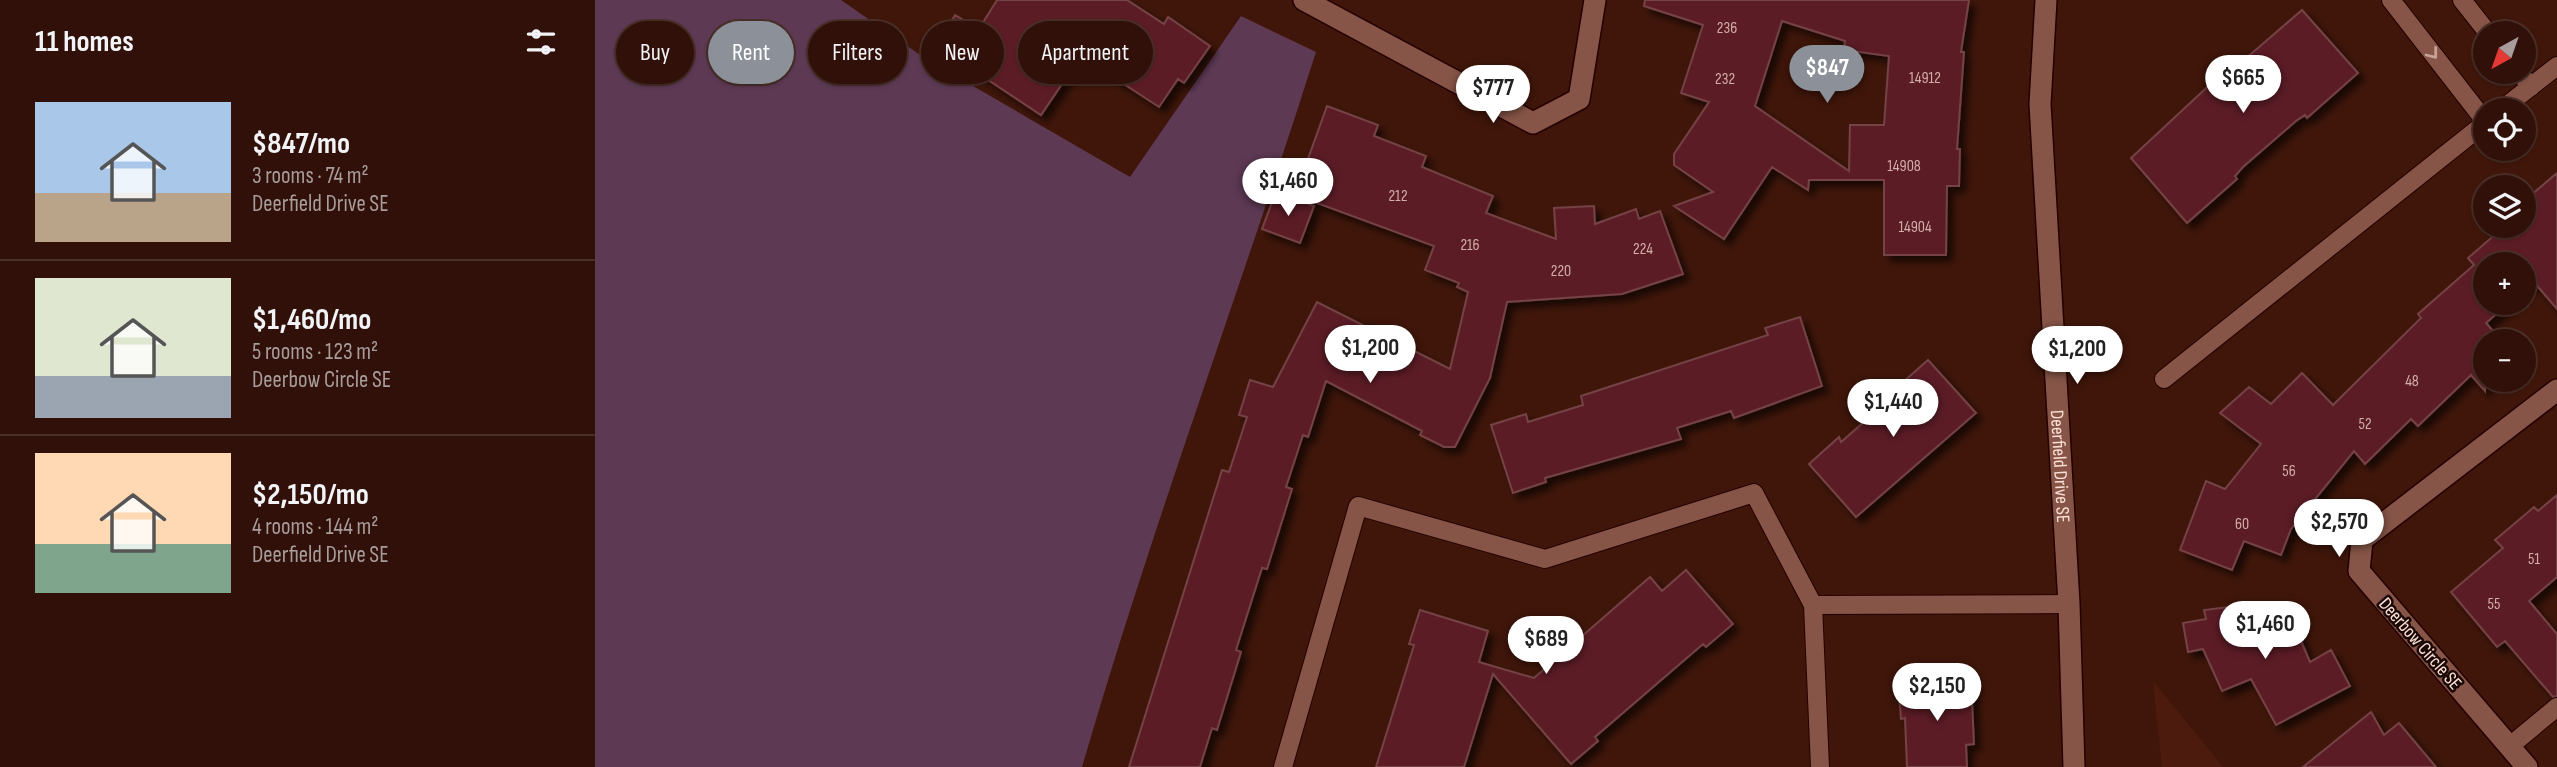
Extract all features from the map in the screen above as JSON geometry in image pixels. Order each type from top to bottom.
[{"type":"street","points":[[1304,0],[1533,123],[1579,99],[1595,0]]},
{"type":"street","name":"Deerfield Drive SE","points":[[2046,0],[2040,104],[2069,604],[2074,767]]},
{"type":"street","name":"Deerbow Circle SE","points":[[2527,767],[2359,571],[2362,540],[2557,390]]},
{"type":"lane","points":[[2392,0],[2473,106]]},
{"type":"lane","points":[[2462,0],[2479,21]]},
{"type":"lane","points":[[2517,98],[2557,66]]},
{"type":"lane","points":[[2164,379],[2473,132]]},
{"type":"lane","points":[[1283,767],[1358,506],[1545,559],[1754,494],[1813,605],[1820,767]]},
{"type":"lane","points":[[1813,605],[2069,604]]},
{"type":"lane","points":[[2510,746],[2557,707]]},
{"type":"shaded area","points":[[595,0],[841,0],[871,21],[808,21],[808,84],[907,84],[907,46],[921,56],[921,84],[970,84],[1130,177],[1241,16],[1316,52],[1137,587],[1082,767],[595,767]]},
{"type":"shaded area","points":[[2153,681],[2223,767],[2162,767]]},
{"type":"building","points":[[997,0],[1127,0],[1164,24],[1168,17],[1210,46],[1184,83],[1178,79],[1159,107],[1124,84],[1153,84],[1153,21],[1018,21],[1018,84],[1062,84],[1041,115],[994,84],[1004,84],[1004,21],[984,21]]},
{"type":"building","points":[[1645,0],[1969,0],[1961,52],[1964,52],[1957,149],[1960,149],[1959,186],[1947,186],[1946,255],[1884,255],[1884,180],[1809,180],[1808,190],[1772,167],[1724,239],[1674,206],[1713,192],[1674,165],[1674,154],[1709,102],[1681,93],[1703,25],[1644,6]],"holes":[[[1782,21],[1845,41],[1844,50],[1889,56],[1884,125],[1850,125],[1849,171],[1755,106]]]},
{"type":"building","points":[[2302,10],[2358,73],[2307,118],[2305,115],[2296,121],[2243,167],[2235,176],[2237,179],[2187,223],[2131,158],[2232,64],[2235,66],[2244,60]]},
{"type":"building","points":[[955,15],[965,21],[951,21]]},
{"type":"building","points":[[1327,106],[1378,125],[1374,136],[1426,156],[1422,167],[1493,196],[1486,213],[1556,239],[1554,208],[1594,206],[1595,224],[1636,209],[1639,219],[1660,211],[1683,274],[1622,294],[1507,302],[1490,378],[1455,447],[1444,447],[1420,435],[1422,431],[1326,381],[1308,437],[1303,435],[1286,487],[1292,489],[1267,569],[1262,568],[1236,650],[1241,652],[1217,730],[1212,728],[1200,767],[1129,767],[1222,470],[1229,472],[1247,417],[1239,415],[1250,380],[1273,387],[1317,302],[1450,369],[1468,292],[1457,287],[1459,283],[1425,270],[1434,246],[1295,195]]},
{"type":"building","points":[[2557,173],[2557,309],[2536,284],[2536,252],[2475,252],[2491,238],[2536,238],[2536,191]]},
{"type":"building","points":[[1276,192],[1314,206],[1300,243],[1262,229]]},
{"type":"building","points":[[2473,266],[2473,315],[2495,315],[2486,323],[2491,329],[2473,329],[2473,377],[2471,375],[2418,426],[2411,419],[2365,464],[2354,451],[2291,529],[2281,555],[2244,541],[2232,570],[2180,550],[2206,481],[2225,489],[2261,444],[2220,413],[2249,387],[2271,404],[2302,373],[2333,405],[2421,318],[2418,314]]},
{"type":"building","points":[[1800,317],[1822,386],[1734,418],[1731,411],[1677,428],[1681,439],[1545,478],[1546,482],[1513,493],[1491,425],[1526,414],[1528,422],[1583,405],[1581,396],[1768,335],[1765,328]]},
{"type":"building","points":[[1928,360],[1976,413],[1856,517],[1809,464],[1839,437],[1841,442],[1905,386],[1902,383]]},
{"type":"building","points":[[2557,495],[2557,577],[2529,601],[2557,634],[2557,696],[2553,697],[2505,641],[2497,647],[2451,592],[2503,548],[2495,540],[2534,507],[2538,511]]},
{"type":"building","points":[[1686,570],[1733,624],[1706,647],[1703,644],[1595,737],[1598,741],[1571,764],[1493,674],[1464,767],[1376,767],[1414,645],[1409,644],[1420,610],[1488,631],[1479,662],[1534,678],[1650,577],[1662,591]]},
{"type":"building","points":[[2236,606],[2238,615],[2259,610],[2251,632],[2290,615],[2310,662],[2331,650],[2350,686],[2276,725],[2251,679],[2222,691],[2203,649],[2188,652],[2183,623],[2206,619],[2204,610]]},
{"type":"building","points":[[1971,679],[1974,744],[1966,745],[1967,767],[1907,767],[1905,718],[1901,719],[1898,684]]},
{"type":"building","points":[[2371,712],[2384,735],[2399,723],[2436,767],[2303,767]]}]
